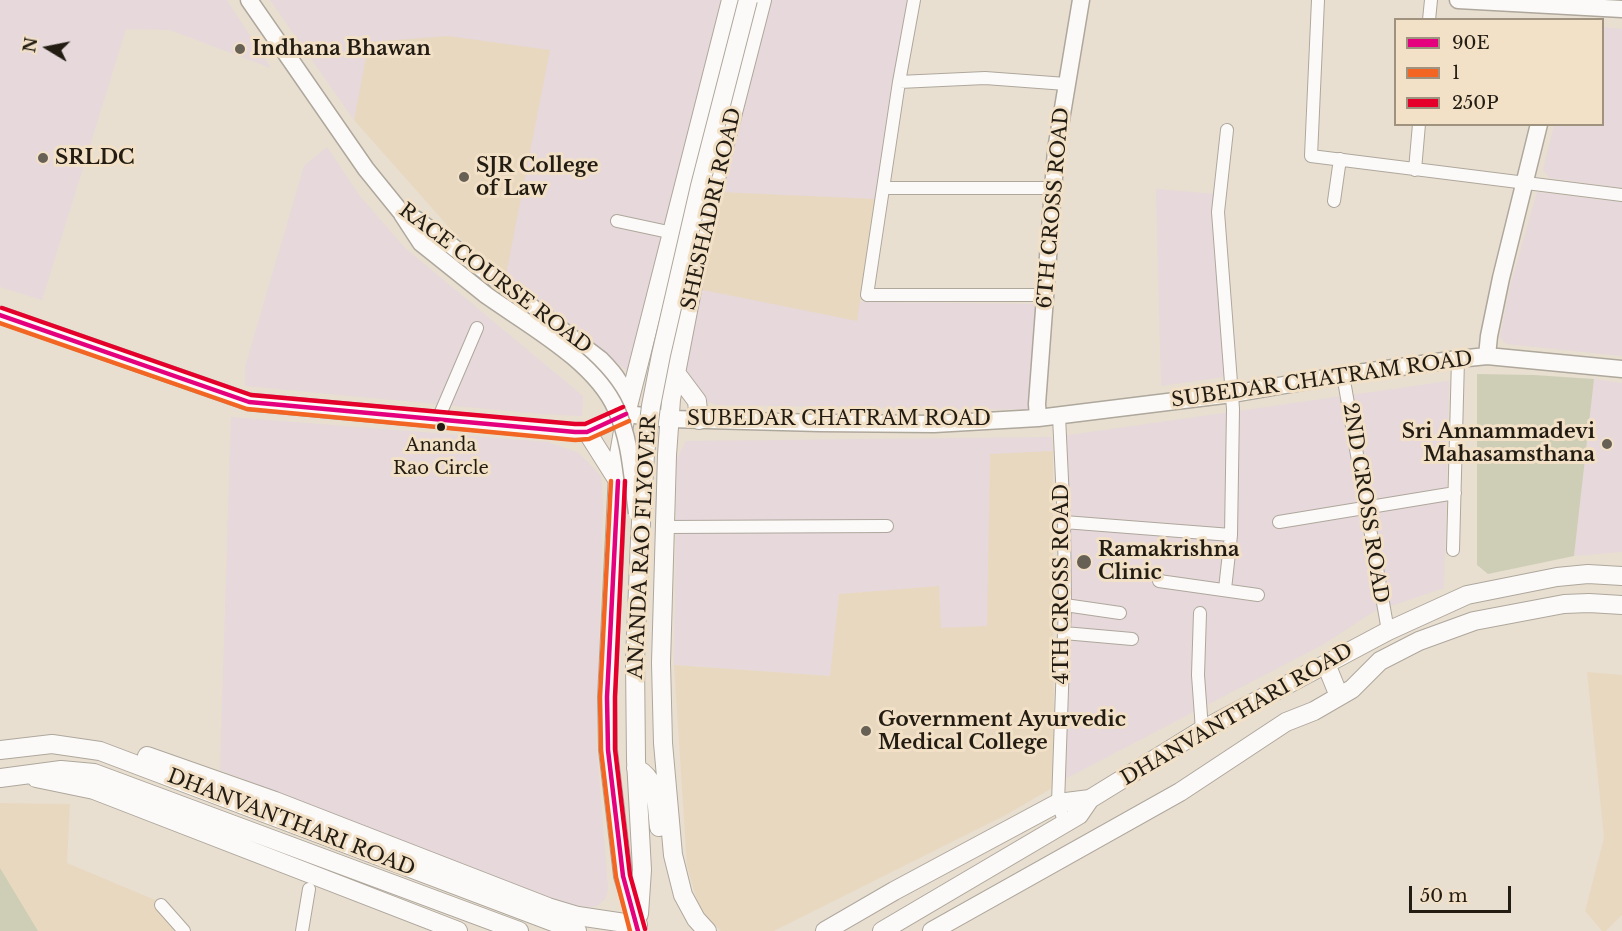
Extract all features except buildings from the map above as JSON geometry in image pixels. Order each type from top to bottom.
[{"type":"main road","points":[[100,751],[132,750],[274,801],[548,907],[578,916],[638,928],[623,876],[608,750],[607,697],[618,454],[626,414],[731,0]]},
{"type":"main road","name":"ANANDA RAO FLYOVER","points":[[638,928],[642,870],[636,768],[635,660],[645,454],[661,355],[699,186],[748,0]]},
{"type":"main road","name":"SHESHADRI ROAD","points":[[684,895],[673,855],[663,743],[661,663],[664,527],[671,399],[711,198],[762,0]]},
{"type":"main road","points":[[676,373],[697,401],[699,420]]},
{"type":"main road","points":[[587,432],[618,481]]},
{"type":"main road","name":"DHANVANTHARI ROAD","points":[[882,931],[1065,824],[1079,815],[1090,799],[1202,730],[1388,631],[1467,595],[1557,577],[1588,574],[1622,576]]},
{"type":"main road","name":"DHANVANTHARI ROAD","points":[[932,931],[1180,792],[1286,722],[1314,711],[1340,696],[1380,661],[1419,641],[1474,621],[1564,604],[1622,605]]},
{"type":"main road","points":[[1326,664],[1340,696]]},
{"type":"main road","name":"DHANVANTHARI ROAD","points":[[0,750],[52,744],[100,751],[577,931]]},
{"type":"main road","points":[[636,768],[645,773],[653,784],[665,872],[674,887],[684,895],[696,919],[708,931]]},
{"type":"main road","name":"DHANVANTHARI ROAD","points":[[0,778],[61,770],[94,773],[519,931]]},
{"type":"main road","points":[[20,775],[94,790],[458,931]]},
{"type":"main road","points":[[825,931],[894,891],[1058,803],[1090,799]]},
{"type":"street","name":"RACE COURSE ROAD","points":[[249,0],[366,169],[400,211],[419,221],[600,359],[624,390],[626,414]]},
{"type":"street","points":[[914,0],[899,82],[867,295],[1045,295]]},
{"type":"street","name":"6TH CROSS ROAD","points":[[1038,418],[1037,404],[1053,188],[1066,84],[1081,0]]},
{"type":"street","points":[[1318,0],[1311,156],[1622,195]]},
{"type":"street","points":[[1429,18],[1431,0]]},
{"type":"street","points":[[1458,0],[1569,9],[1622,9]]},
{"type":"street","points":[[899,82],[985,78],[1066,84]]},
{"type":"street","points":[[1415,170],[1419,126]]},
{"type":"street","points":[[1487,356],[1496,302],[1523,182],[1538,126]]},
{"type":"street","points":[[1225,589],[1231,535],[1232,394],[1218,212],[1227,130]]},
{"type":"street","points":[[1334,201],[1340,159]]},
{"type":"street","points":[[883,188],[1053,188]]},
{"type":"street","points":[[400,211],[421,243],[486,295],[577,360],[606,392],[615,407],[625,435],[640,540]]},
{"type":"street","points":[[617,221],[673,233]]},
{"type":"street","points":[[0,315],[249,402],[570,432],[587,432],[626,414]]},
{"type":"street","points":[[438,419],[477,328]]},
{"type":"street","name":"SUBEDAR CHATRAM ROAD","points":[[626,414],[699,420],[934,424],[1059,416],[1232,394],[1343,375],[1487,356],[1622,369]]},
{"type":"street","points":[[1453,550],[1458,359]]},
{"type":"street","name":"2ND CROSS ROAD","points":[[1343,375],[1388,631]]},
{"type":"street","name":"4TH CROSS ROAD","points":[[1059,416],[1065,605],[1058,803],[1065,824]]},
{"type":"street","points":[[1279,522],[1455,493]]},
{"type":"street","points":[[1064,522],[1231,535]]},
{"type":"street","points":[[664,527],[887,526]]},
{"type":"street","points":[[1159,581],[1258,595]]},
{"type":"street","points":[[1065,605],[1120,613]]},
{"type":"street","points":[[1200,613],[1198,675],[1202,730]]},
{"type":"street","points":[[1064,633],[1132,639]]},
{"type":"street","points":[[302,931],[309,889]]},
{"type":"street","points":[[161,905],[184,931]]},
{"type":"shaded area","name":"SRLDC","points":[[0,0],[227,0],[271,68],[170,30],[126,29],[42,300],[0,287]]},
{"type":"shaded area","points":[[270,0],[721,0],[635,360],[626,370],[505,280],[354,116],[354,120]]},
{"type":"shaded area","points":[[767,0],[911,0],[860,302],[1041,304],[1034,410],[718,405],[702,400],[682,367],[719,192]]},
{"type":"shaded area","points":[[1604,27],[1622,29],[1622,188],[1550,178],[1543,170],[1554,126],[1604,126]]},
{"type":"shaded area","name":"SJR College of Law","points":[[448,36],[550,50],[505,280],[454,233],[354,120],[369,42]]},
{"type":"shaded area","points":[[327,147],[359,195],[405,248],[583,396],[582,416],[245,386],[245,367],[304,166]]},
{"type":"shaded area","points":[[1156,189],[1216,194],[1225,377],[1161,386]]},
{"type":"shaded area","points":[[719,192],[876,199],[857,321],[698,289]]},
{"type":"shaded area","points":[[1537,192],[1622,202],[1622,356],[1506,344],[1500,337],[1510,287]]},
{"type":"shaded area","points":[[1594,379],[1622,383],[1622,552],[1574,556]]},
{"type":"shaded area","points":[[1449,381],[1444,588],[1373,612],[1324,644],[1063,780],[1062,436]]},
{"type":"shaded area","points":[[231,417],[548,442],[579,453],[601,476],[603,503],[596,741],[608,888],[606,898],[597,906],[583,909],[557,903],[220,770]]},
{"type":"shaded area","points":[[1052,437],[1053,451],[990,455],[988,626],[941,629],[939,587],[839,594],[831,676],[674,665],[677,459],[686,441]]},
{"type":"shaded area","name":"Government Ayurvedic Medical College","points":[[1053,451],[1054,787],[1004,816],[774,931],[721,931],[700,911],[687,866],[674,665],[830,676],[839,594],[939,586],[941,628],[987,626],[990,454]]},
{"type":"shaded area","points":[[1587,672],[1622,675],[1622,915],[1606,931],[1602,931],[1585,911],[1604,838]]},
{"type":"shaded area","points":[[0,803],[70,804],[67,863],[160,902],[174,931],[0,931]]},
{"type":"green space","points":[[1477,374],[1594,379],[1574,556],[1488,574],[1477,565]]},
{"type":"green space","points":[[0,868],[38,931],[0,931]]},
{"type":"transit line","name":"250P","points":[[2,308],[251,395],[575,424],[585,424],[623,407]]},
{"type":"transit line","name":"90E","points":[[0,315],[249,402],[575,432],[587,432],[626,414]]},
{"type":"transit line","name":"1","points":[[0,323],[247,409],[575,440],[589,439],[629,421]]},
{"type":"transit line","name":"1","points":[[611,481],[600,697],[601,750],[616,877],[630,931]]},
{"type":"transit line","name":"90E","points":[[618,481],[607,697],[608,750],[623,876],[638,931]]},
{"type":"transit line","name":"250P","points":[[625,481],[615,697],[615,749],[630,875],[645,929]]},
{"type":"place","name":"Indhana Bhawan","points":[[240,49]]},
{"type":"place","name":"SRLDC","points":[[43,158]]},
{"type":"place","name":"SJR College of Law","points":[[464,177]]},
{"type":"place","name":"Ananda Rao Circle","points":[[441,427]]},
{"type":"place","name":"Sri Annammadevi Mahasamsthana","points":[[1607,444]]},
{"type":"place","name":"Ramakrishna Clinic","points":[[1084,562]]},
{"type":"place","name":"Government Ayurvedic Medical College","points":[[866,731]]}]
